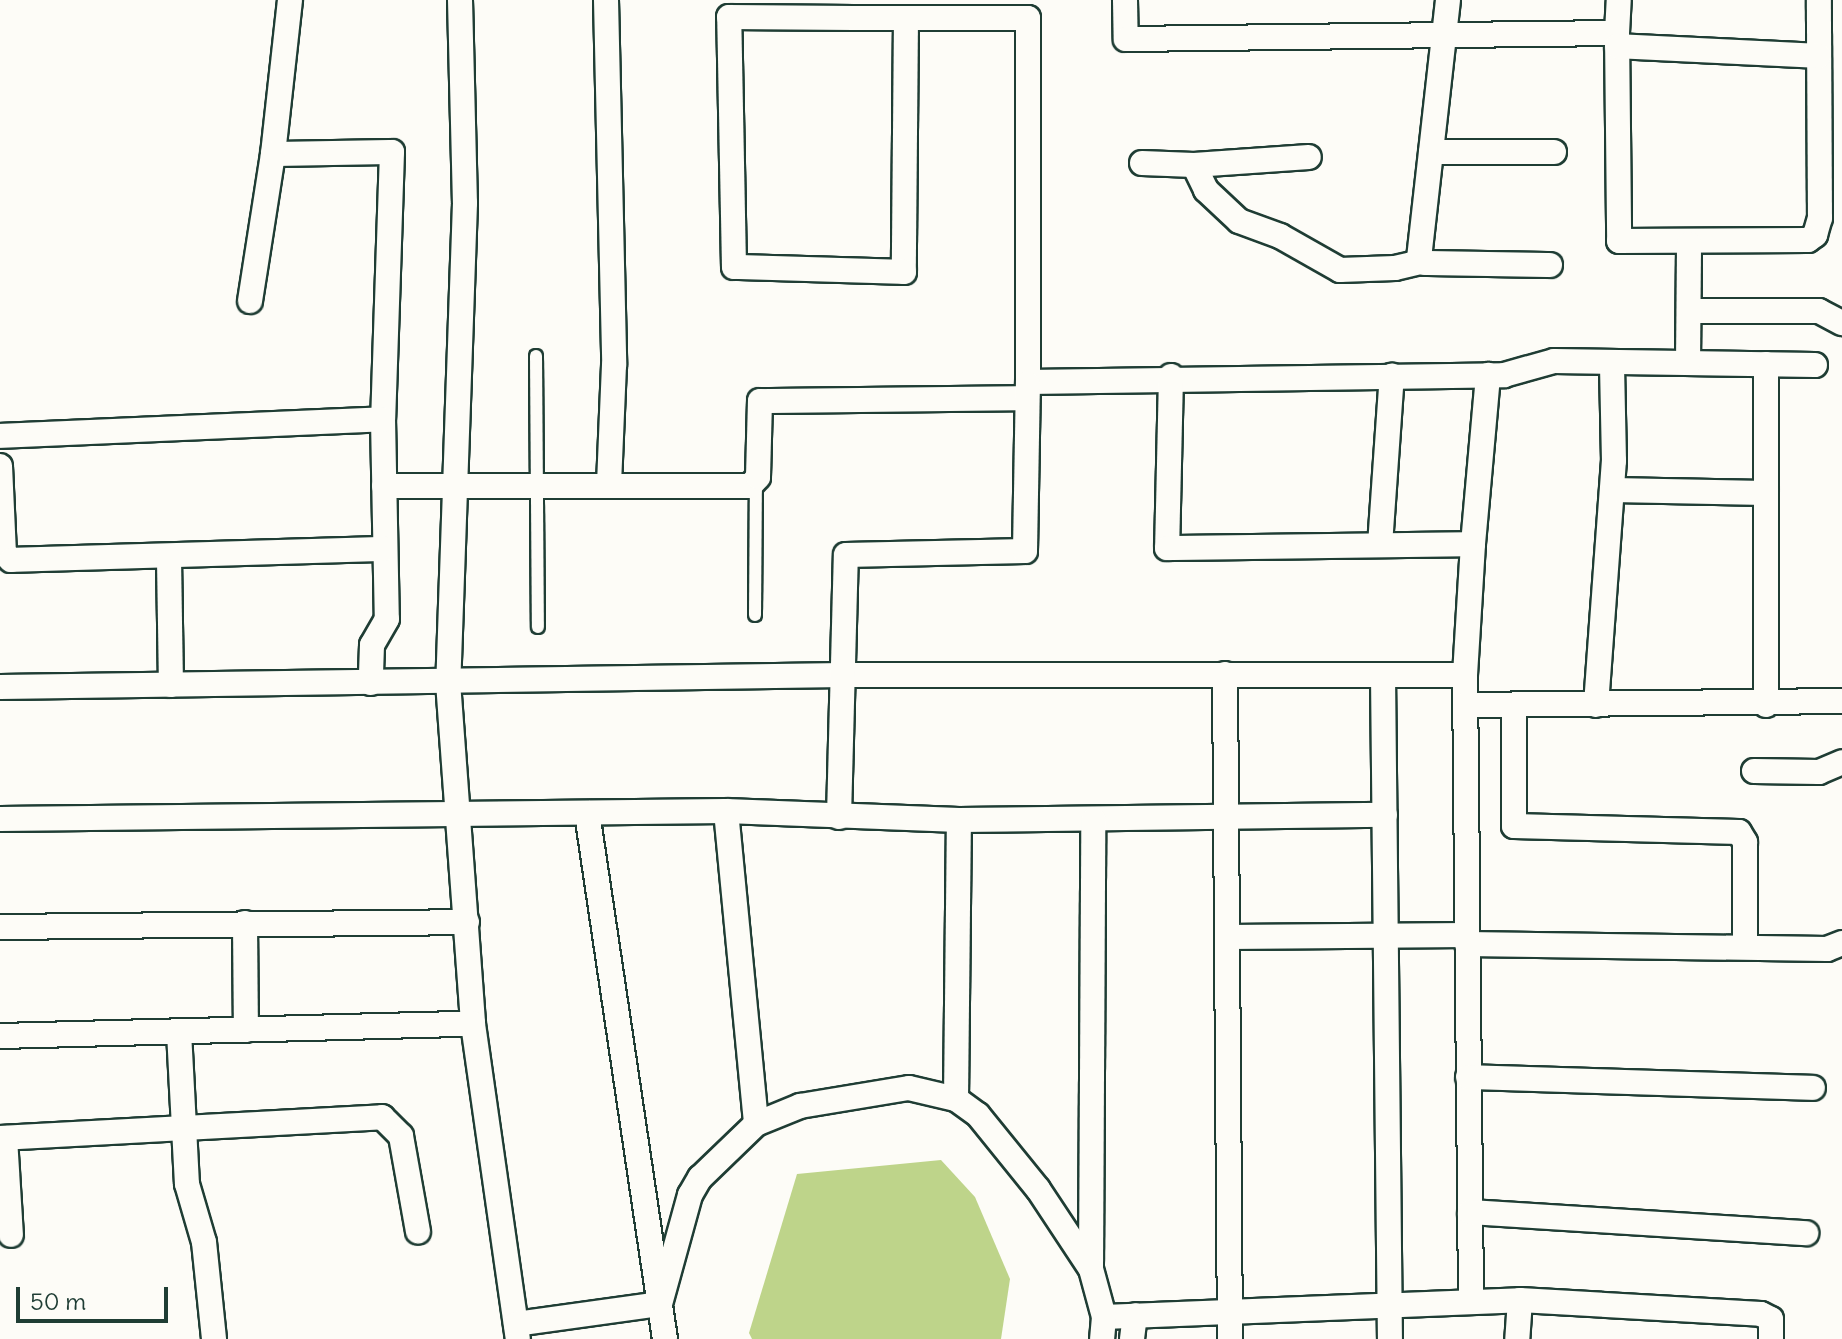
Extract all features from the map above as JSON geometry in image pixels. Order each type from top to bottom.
[{"type":"street","points":[[250,301],[273,154],[290,0]]},
{"type":"street","points":[[460,0],[465,203],[448,682],[461,814],[473,1024],[517,1332],[660,1304]]},
{"type":"street","points":[[606,0],[614,365],[609,486]]},
{"type":"street","points":[[1125,0],[1126,39],[1444,35],[1617,40],[1819,56]]},
{"type":"street","points":[[1421,262],[1448,0]]},
{"type":"street","points":[[1619,0],[1618,239],[1689,244],[1808,240],[1815,235],[1820,218],[1819,0]]},
{"type":"street","points":[[839,817],[846,555],[1025,551],[1028,9],[906,18],[729,17],[734,267],[904,272],[906,18]]},
{"type":"street","points":[[273,154],[392,152],[383,419],[387,619],[372,645],[371,683]]},
{"type":"street","points":[[1431,152],[1554,152]]},
{"type":"street","points":[[1142,163],[1194,165],[1309,157]]},
{"type":"street","points":[[1194,165],[1206,190],[1239,221],[1280,236],[1323,263],[1354,271],[1421,262],[1550,265]]},
{"type":"street","points":[[1688,363],[1689,244]]},
{"type":"street","points":[[1689,311],[1819,311],[1842,323]]},
{"type":"street","points":[[384,486],[756,484],[760,401],[1028,390],[1171,376],[1488,375],[1554,361],[1815,365]]},
{"type":"street","points":[[1596,705],[1612,490],[1612,362]]},
{"type":"street","points":[[1766,364],[1766,705]]},
{"type":"street","points":[[1380,545],[1392,375]]},
{"type":"street","points":[[1471,1302],[1465,675],[1488,375]]},
{"type":"street","points":[[1171,376],[1167,548],[1473,544]]},
{"type":"street","points":[[0,436],[383,419]]},
{"type":"street","points":[[0,466],[4,553],[11,560],[169,559],[385,549]]},
{"type":"street","points":[[1612,490],[1766,493]]},
{"type":"street","points":[[169,559],[171,685]]},
{"type":"street","points":[[1225,674],[1233,1308],[1230,1339]]},
{"type":"street","points":[[0,687],[844,675],[1465,675]]},
{"type":"street","points":[[1383,675],[1390,1339]]},
{"type":"street","points":[[1465,705],[1766,705],[1842,701]]},
{"type":"street","points":[[1514,705],[1514,826],[1739,832],[1745,842],[1745,947]]},
{"type":"street","points":[[1754,771],[1819,772],[1842,762]]},
{"type":"street","points":[[0,819],[726,811],[959,820],[1385,815]]},
{"type":"street","points":[[726,811],[756,1124]]},
{"type":"street","points":[[587,813],[665,1339]]},
{"type":"street","points":[[956,1099],[959,820]]},
{"type":"street","points":[[1093,820],[1091,1269],[1103,1328],[1133,1327],[1233,1308],[1520,1300],[1761,1314],[1771,1319],[1771,1339]]},
{"type":"street","points":[[0,927],[467,922]]},
{"type":"street","points":[[245,923],[246,1030]]},
{"type":"street","points":[[1228,937],[1387,937],[1827,949],[1842,943]]},
{"type":"street","points":[[0,1036],[473,1024]]},
{"type":"street","points":[[179,1032],[187,1184],[207,1254],[214,1339]]},
{"type":"street","points":[[1468,1077],[1813,1088]]},
{"type":"street","points":[[660,1304],[690,1195],[700,1178],[756,1124],[800,1106],[887,1090],[923,1090],[956,1099],[978,1115],[1038,1189],[1091,1269]]},
{"type":"street","points":[[11,1235],[3,1138],[389,1119],[401,1136],[418,1231]]},
{"type":"street","points":[[1470,1212],[1806,1233]]},
{"type":"street","points":[[1517,1339],[1520,1300]]},
{"type":"lane","points":[[536,356],[538,627]]},
{"type":"lane","points":[[755,615],[756,484]]},
{"type":"green space","points":[[941,1160],[975,1197],[1010,1279],[1001,1339],[752,1339],[749,1333],[797,1174]]}]
